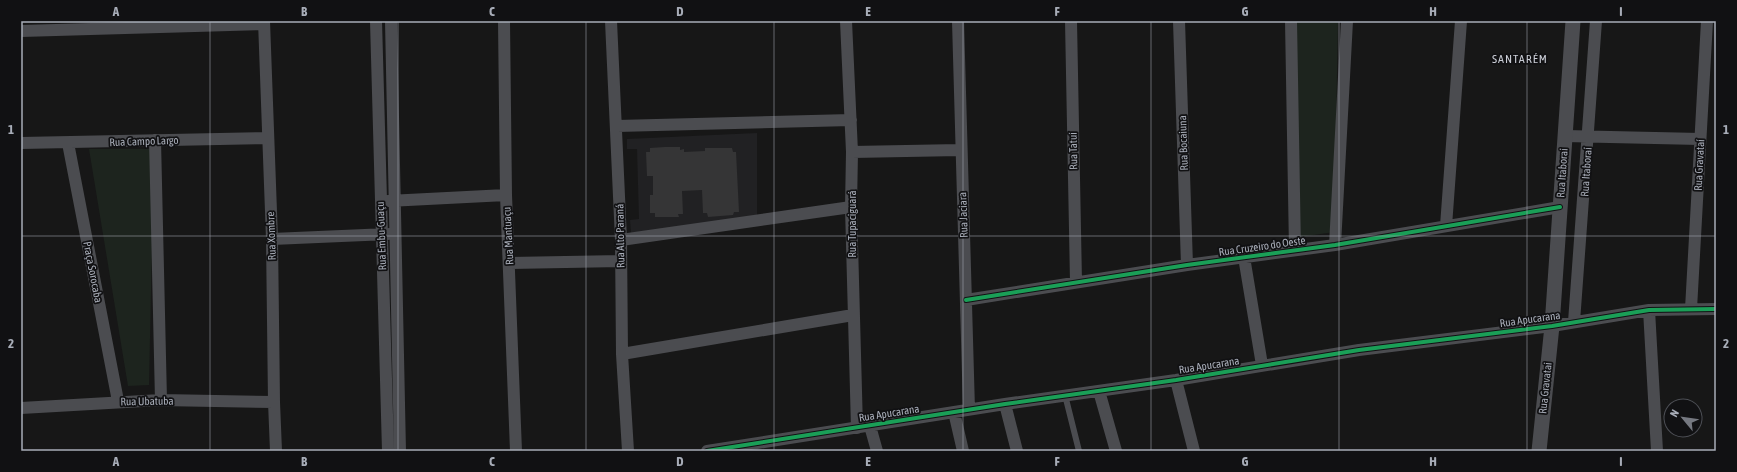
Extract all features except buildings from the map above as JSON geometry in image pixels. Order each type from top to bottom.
[{"type":"street","name":"Rua Embu-Guaçu","points":[[376,21],[388,451]]},
{"type":"street","name":"Rua Embu-Guaçu","points":[[391,21],[400,451]]},
{"type":"street","name":"Rua Mantuaçu","points":[[504,21],[506,195],[510,264],[516,451]]},
{"type":"street","name":"Rua Alto Paraná","points":[[611,21],[617,126],[621,240],[622,354],[628,451]]},
{"type":"street","name":"Rua Tupaciguará","points":[[846,21],[852,152],[851,207],[857,428]]},
{"type":"street","name":"Rua Jaciara","points":[[958,21],[960,150],[969,410]]},
{"type":"street","name":"Rua Tatuí","points":[[1071,21],[1076,282]]},
{"type":"street","name":"Rua Bocaiuna","points":[[1179,21],[1187,265]]},
{"type":"street","points":[[1291,21],[1295,250]]},
{"type":"street","points":[[1335,245],[1347,21]]},
{"type":"street","points":[[1446,226],[1461,21]]},
{"type":"street","name":"Rua Itaborai","points":[[1552,326],[1573,21]]},
{"type":"street","name":"Rua Itaboraí","points":[[1574,322],[1596,21]]},
{"type":"street","points":[[29,28],[264,22]]},
{"type":"street","name":"Rua Xombre","points":[[264,22],[267,138],[272,240],[276,451]]},
{"type":"street","name":"Rua Gravataí","points":[[1691,309],[1700,139],[1710,27]]},
{"type":"street","points":[[617,126],[851,120]]},
{"type":"street","points":[[1565,136],[1700,139]]},
{"type":"street","name":"Rua Campo Largo","points":[[21,143],[267,138]]},
{"type":"street","points":[[155,140],[161,400]]},
{"type":"street","name":"Praça Sorocaba","points":[[68,143],[118,401]]},
{"type":"street","points":[[852,152],[960,150]]},
{"type":"street","points":[[380,202],[506,195]]},
{"type":"street","points":[[621,240],[851,207]]},
{"type":"street","name":"Rua Cruzeiro do Oeste","points":[[966,300],[1187,265],[1335,245],[1560,207]]},
{"type":"street","points":[[272,240],[396,234]]},
{"type":"street","points":[[1244,257],[1262,365]]},
{"type":"street","points":[[510,264],[621,261]]},
{"type":"street","name":"Rua Apucarana","points":[[706,451],[770,446],[857,428],[954,412],[1176,380],[1360,350],[1552,326],[1649,310],[1716,309]]},
{"type":"street","points":[[1649,310],[1657,451]]},
{"type":"street","points":[[622,354],[853,315]]},
{"type":"street","name":"Rua Gravatai","points":[[1539,451],[1552,326]]},
{"type":"street","points":[[1176,380],[1194,451]]},
{"type":"street","points":[[1099,390],[1116,451]]},
{"type":"street","name":"Rua Ubatuba","points":[[21,408],[118,401],[161,400],[274,402]]},
{"type":"street","points":[[1005,404],[1017,451]]},
{"type":"street","points":[[954,412],[963,451]]},
{"type":"street","points":[[870,426],[877,451]]},
{"type":"lane","points":[[1065,395],[1079,451]]},
{"type":"shaded area","points":[[1292,21],[1338,21],[1334,232],[1300,237]]},
{"type":"shaded area","points":[[757,133],[757,216],[631,233],[630,220],[639,219],[637,149],[627,149],[627,139]]},
{"type":"shaded area","points":[[89,149],[154,149],[149,385],[128,386]]},
{"type":"cycle path","points":[[966,300],[1187,265],[1335,245],[1560,207]]},
{"type":"cycle path","points":[[707,451],[1005,404],[1176,380],[1359,350],[1552,326],[1649,310],[1716,309]]},
{"type":"district","name":"SANTARÉM","points":[[1520,59]]}]
